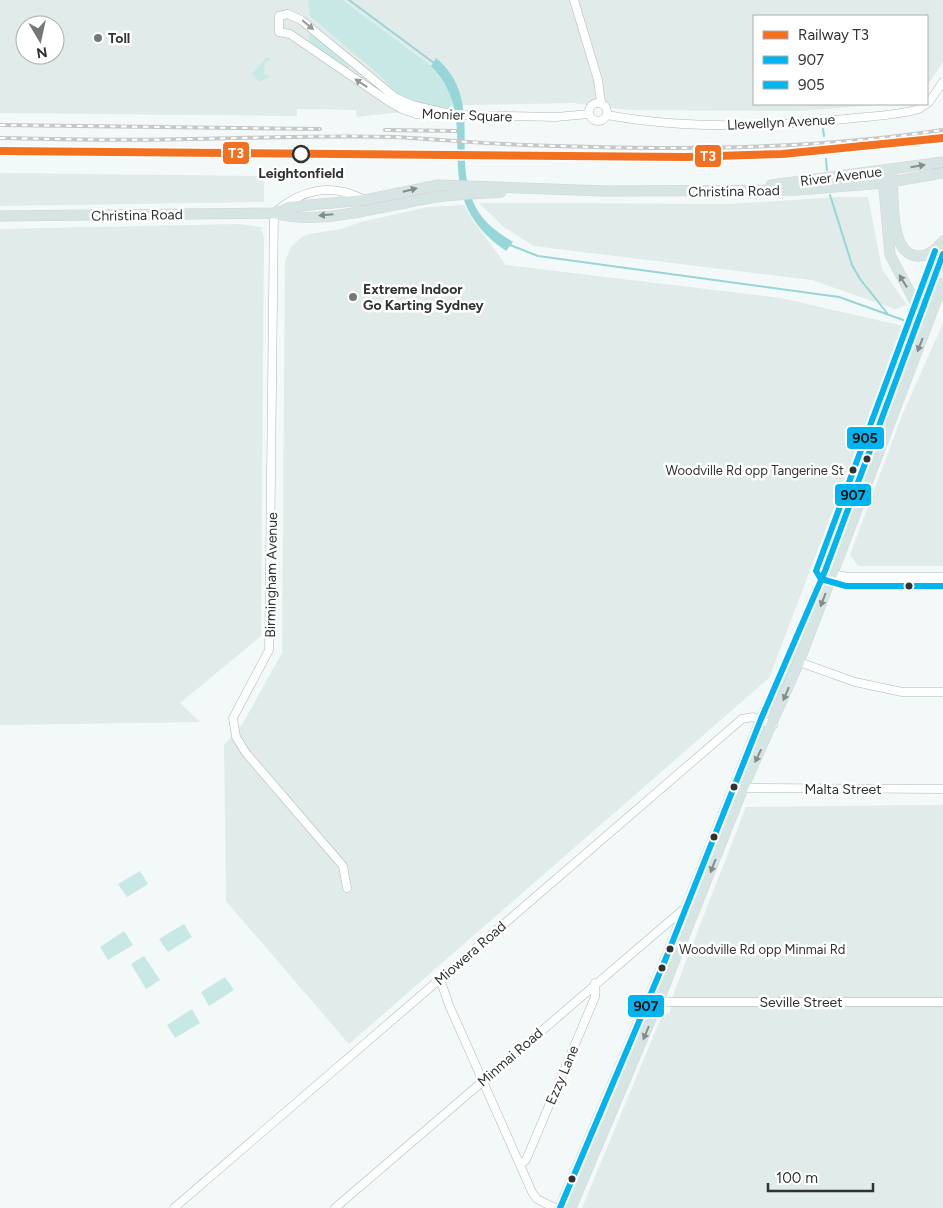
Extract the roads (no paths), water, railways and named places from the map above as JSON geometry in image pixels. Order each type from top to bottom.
[{"type":"main road","name":"River Avenue","points":[[739,190],[943,162]]},
{"type":"main road","points":[[887,170],[890,255],[914,300],[917,314],[916,327]]},
{"type":"main road","name":"Christina Road","points":[[274,213],[288,207],[365,200],[438,185],[458,190],[797,190],[888,182],[943,173]]},
{"type":"main road","points":[[888,182],[896,229],[902,247],[912,255],[920,256],[932,252],[943,241]]},
{"type":"main road","name":"Christina Road","points":[[0,216],[274,213],[288,217],[341,214],[439,197],[458,190]]},
{"type":"main road","points":[[571,1208],[658,1002],[743,788],[799,662],[943,254]]},
{"type":"main road","points":[[560,1208],[686,907],[761,719],[829,573],[943,283]]},
{"type":"main road","points":[[927,326],[943,298]]},
{"type":"street","points":[[574,0],[598,80],[601,103],[606,107],[607,115],[602,121],[596,122],[589,114],[592,105],[601,103]]},
{"type":"street","name":"Monier Square","points":[[454,115],[419,107],[396,98],[294,16],[285,14],[278,16],[279,32],[290,34],[324,59],[402,109],[424,115],[556,117],[589,114]]},
{"type":"street","name":"Llewellyn Avenue","points":[[928,103],[943,82]]},
{"type":"street","name":"Llewellyn Avenue","points":[[607,115],[641,121],[700,124],[826,121],[919,109],[925,105]]},
{"type":"street","name":"Birmingham Avenue","points":[[274,213],[269,650],[233,718],[236,737],[246,753],[343,866],[347,888]]},
{"type":"street","points":[[829,573],[847,577],[943,577]]},
{"type":"street","points":[[799,662],[855,682],[893,690],[943,692]]},
{"type":"street","name":"Miowera Road","points":[[174,1208],[742,719],[761,719]]},
{"type":"street","points":[[761,719],[772,725]]},
{"type":"street","name":"Malta Street","points":[[743,788],[943,789]]},
{"type":"street","name":"Minmai Road","points":[[336,1208],[595,983],[686,907]]},
{"type":"street","points":[[440,979],[449,1005],[532,1192],[537,1198],[555,1208]]},
{"type":"street","name":"Ezzy Lane","points":[[521,1164],[526,1160],[595,997],[595,983]]},
{"type":"street","name":"Seville Street","points":[[658,1002],[943,1002]]},
{"type":"water","points":[[436,58],[452,75],[460,95],[464,115],[467,178],[472,199],[486,222],[513,242],[506,251],[480,228],[466,205],[460,181],[455,111],[447,88],[431,66]]},
{"type":"waterway","points":[[349,0],[434,63]]},
{"type":"waterway","points":[[823,129],[824,136]]},
{"type":"waterway","points":[[826,159],[827,170]]},
{"type":"waterway","points":[[830,195],[852,265],[860,279],[887,313]]},
{"type":"waterway","points":[[510,245],[538,256],[839,297],[906,321]]},
{"type":"railway","points":[[0,125],[320,129]]},
{"type":"railway","points":[[385,130],[456,131]]},
{"type":"railway","points":[[0,138],[143,140],[368,136],[503,144],[723,148],[833,142],[943,130]]},
{"type":"rail line","name":"T3","points":[[0,151],[685,157],[782,154],[943,138]]},
{"type":"place","name":"Toll","points":[[98,38]]},
{"type":"place","name":"Leightonfield","points":[[301,154]]},
{"type":"place","name":"Extreme Indoor Go Karting Sydney","points":[[353,297]]},
{"type":"place","name":"Woodville Rd opp Tangerine St","points":[[853,470]]},
{"type":"place","name":"Woodville Rd opp Minmai Rd","points":[[670,949]]}]
